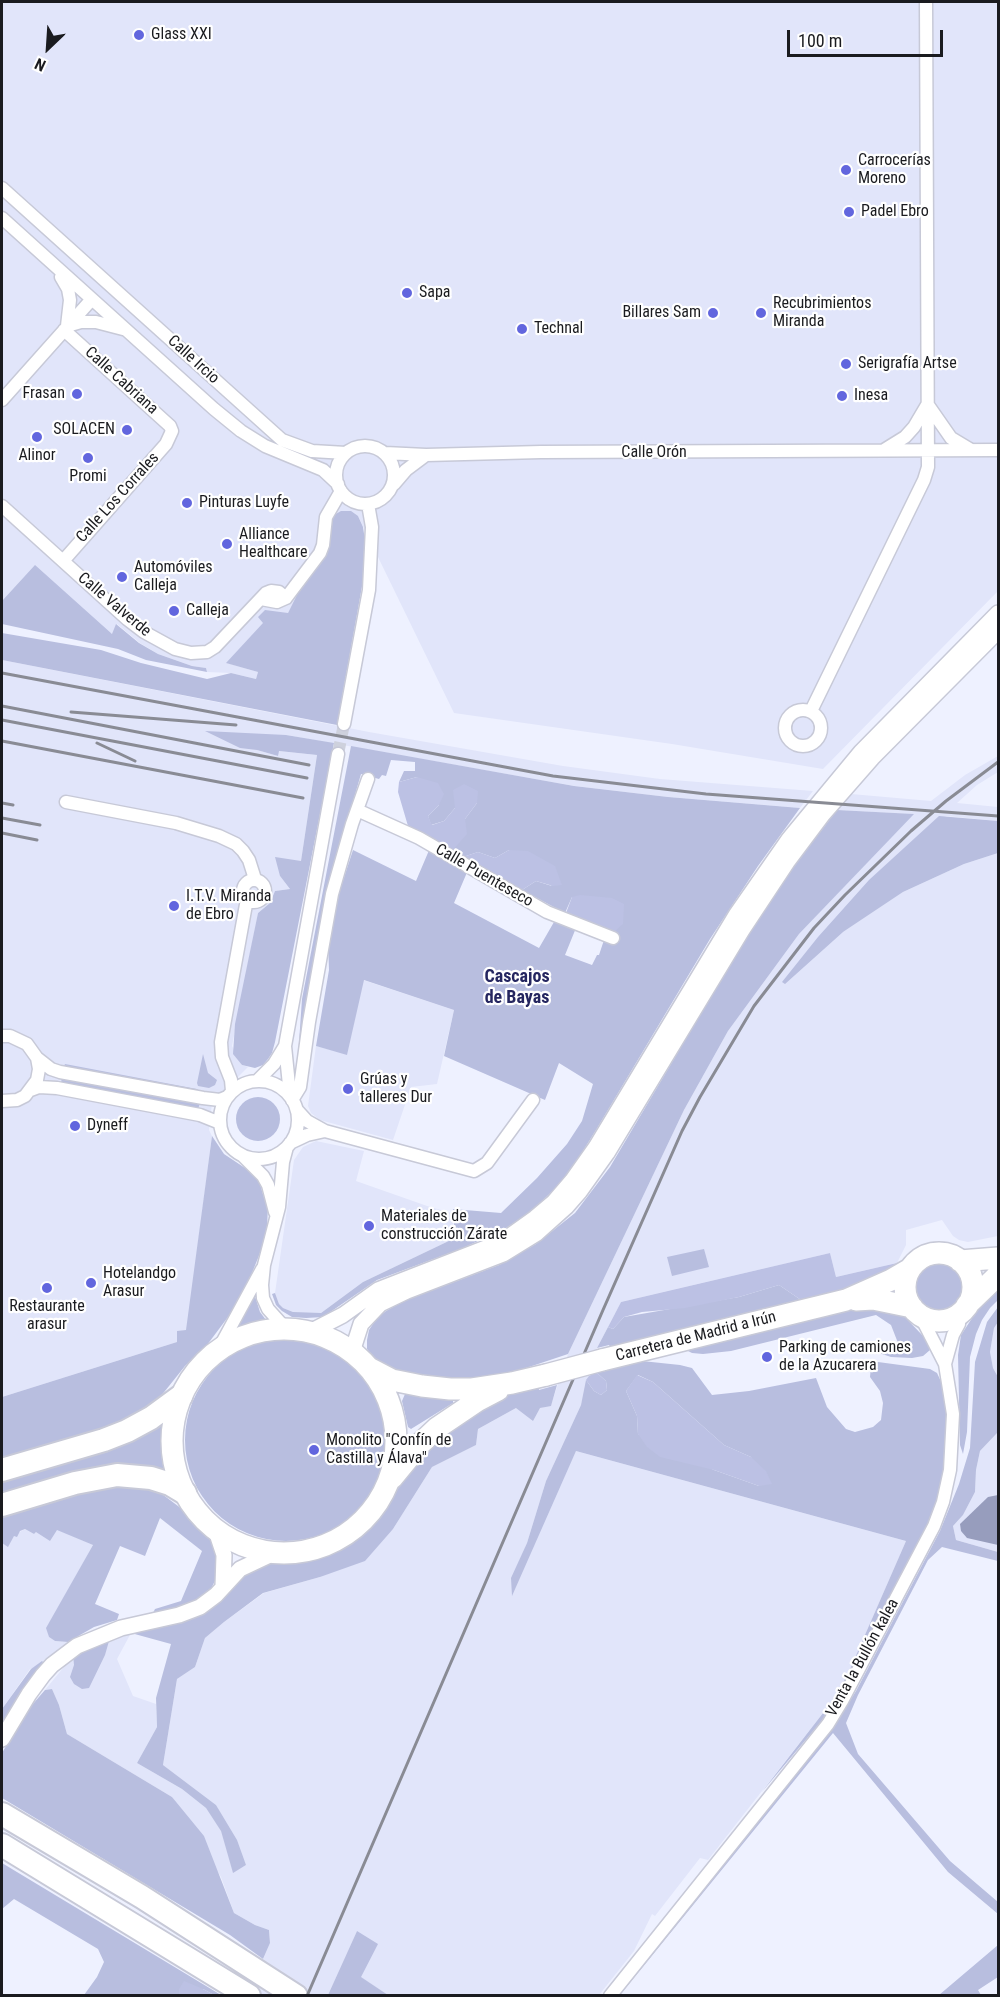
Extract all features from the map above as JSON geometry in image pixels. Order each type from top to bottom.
[{"type":"highway","points":[[846,1300],[891,1280],[930,1254],[949,1255],[960,1261],[968,1271],[972,1283],[971,1296],[962,1310]]},
{"type":"highway","points":[[960,1261],[999,1258]]},
{"type":"highway","points":[[910,1269],[905,1288],[916,1311]]},
{"type":"highway","points":[[846,1300],[873,1299],[940,1320],[962,1310],[999,1275]]},
{"type":"highway","name":"Carretera de Madrid a Irún","points":[[512,1383],[846,1300]]},
{"type":"highway","points":[[369,1367],[389,1402],[395,1422],[394,1463],[379,1501],[367,1516],[343,1535],[316,1548],[296,1552],[276,1552],[244,1545],[214,1528],[193,1506],[185,1493],[175,1465],[172,1435],[175,1415],[181,1396],[203,1363],[218,1350],[239,1338],[254,1333],[286,1329],[310,1332],[332,1340],[387,1378],[422,1386],[472,1389],[512,1383]]},
{"type":"highway","points":[[388,1483],[420,1444],[451,1417],[512,1383]]},
{"type":"highway","points":[[2,1470],[127,1431],[151,1418],[181,1396]]},
{"type":"highway","points":[[2,1505],[75,1483],[117,1475],[151,1478],[170,1484],[185,1493]]},
{"type":"highway","points":[[2,1814],[142,1897],[296,1995]]},
{"type":"highway","points":[[2,1845],[247,1994]]},
{"type":"street","points":[[811,711],[924,480],[927,467],[926,2]]},
{"type":"street","name":"Calle Ircio","points":[[2,188],[282,440],[312,451],[346,453]]},
{"type":"street","name":"Calle Ircio","points":[[4,220],[241,431],[265,446],[323,470],[340,488]]},
{"type":"street","name":"Calle Ircio","points":[[56,237],[58,247],[93,279],[92,299]]},
{"type":"street","points":[[52,264],[68,289],[70,300],[66,328]]},
{"type":"street","points":[[2,400],[92,299],[112,295],[143,323],[155,326]]},
{"type":"street","points":[[66,328],[81,322],[96,322],[128,331]]},
{"type":"street","name":"Calle Cabriana","points":[[66,328],[170,426],[172,435]]},
{"type":"street","points":[[927,404],[951,438],[972,450]]},
{"type":"street","points":[[883,451],[905,437],[914,428],[927,404]]},
{"type":"street","name":"Calle Los Corrales","points":[[63,561],[172,435]]},
{"type":"street","points":[[392,487],[395,475],[392,463],[385,453],[376,447],[365,445],[355,447],[339,462],[336,473],[340,488],[353,501],[368,504],[386,495],[406,470],[426,455]]},
{"type":"street","name":"Calle Orón","points":[[385,453],[426,455],[541,452],[999,450]]},
{"type":"street","name":"Calle Valverde","points":[[2,506],[144,632],[175,649],[201,654],[215,647],[261,599],[277,602],[286,598],[320,553],[326,517],[340,488]]},
{"type":"street","points":[[344,724],[369,590],[372,527],[368,504]]},
{"type":"street","points":[[310,1332],[343,1315],[378,1290],[507,1238],[535,1218],[564,1191],[596,1147],[724,934],[789,838],[861,752],[999,613]]},
{"type":"street","points":[[352,1352],[361,1324],[380,1304],[407,1291],[503,1254],[548,1224],[573,1199],[607,1153],[717,969],[787,862],[872,758],[999,631]]},
{"type":"street","points":[[218,1350],[264,1265],[279,1207],[283,1162],[296,1133],[298,1122],[285,1046],[338,754]]},
{"type":"street","points":[[293,1102],[300,1087],[312,1001],[332,894],[368,779]]},
{"type":"street","points":[[66,802],[176,823],[219,836],[236,844],[249,860],[252,877],[264,885],[266,892],[263,899],[250,904]]},
{"type":"street","name":"Calle Puenteseco","points":[[357,810],[419,838],[547,912],[613,938]]},
{"type":"street","points":[[230,1094],[221,1042],[250,904],[243,890],[252,877]]},
{"type":"street","points":[[2,1036],[20,1039],[33,1050],[39,1069],[32,1090]]},
{"type":"street","points":[[276,1216],[268,1185],[263,1176],[227,1142],[220,1123],[223,1105],[230,1094],[242,1084],[256,1081],[271,1068],[285,1046]]},
{"type":"street","points":[[37,1058],[51,1069],[60,1072],[214,1100],[230,1094]]},
{"type":"street","points":[[227,1069],[256,1081],[279,1087],[307,1120],[325,1131],[474,1171],[487,1163],[533,1100]]},
{"type":"street","points":[[2,1101],[17,1100],[39,1087],[57,1088],[200,1115],[220,1123]]},
{"type":"street","points":[[242,1155],[266,1158],[278,1154],[307,1135],[325,1131]]},
{"type":"street","points":[[264,1265],[263,1298],[268,1309],[286,1329]]},
{"type":"street","points":[[945,1364],[962,1310]]},
{"type":"street","points":[[916,1311],[945,1364]]},
{"type":"street","name":"Venta la Bullón kalea","points":[[610,1995],[828,1724],[873,1642],[928,1538],[943,1502],[950,1470],[953,1414],[945,1364]]},
{"type":"street","points":[[214,1528],[224,1555],[223,1586]]},
{"type":"street","points":[[2,1739],[43,1675],[76,1646],[121,1628],[191,1611],[209,1602],[240,1569],[276,1552]]},
{"type":"shaded area","points":[[2,2],[998,2],[998,591],[823,769],[672,744],[454,713],[358,516],[330,528],[288,613],[264,623],[227,663],[258,672],[256,679],[231,673],[207,672],[206,668],[192,666],[158,654],[117,624],[113,634],[2,609]]},
{"type":"shaded area","points":[[341,511],[351,511],[358,516],[363,527],[366,547],[363,581],[337,725],[2,660],[2,633],[101,650],[141,663],[207,679],[231,673],[256,679],[258,672],[226,663],[263,623],[258,617],[265,610],[288,613],[330,528],[334,515]]},
{"type":"shaded area","points":[[35,565],[112,634],[116,624],[139,643],[158,654],[192,666],[206,668],[207,672],[146,660],[118,649],[2,624],[2,601]]},
{"type":"shaded area","points":[[2,660],[369,732],[563,766],[660,779],[813,791],[800,808],[668,797],[574,786],[286,735],[257,750],[278,756],[278,751],[317,755],[301,861],[280,876],[290,889],[275,891],[270,903],[258,913],[232,1046],[242,1065],[248,1067],[222,1093],[213,1094],[209,1130],[212,1136],[187,1330],[177,1332],[177,1342],[2,1397]]},
{"type":"shaded area","points":[[205,731],[286,735],[334,743],[275,1042],[268,1059],[263,1065],[255,1068],[242,1065],[233,1054],[235,1024],[258,913],[270,903],[275,891],[290,889],[280,876],[275,857],[301,861],[317,755],[279,751],[278,756],[240,748]]},
{"type":"shaded area","points":[[351,746],[574,786],[668,797],[800,808],[710,939],[596,1130],[573,1167],[556,1188],[529,1213],[506,1228],[463,1248],[377,1280],[323,1317],[292,1317],[276,1305],[272,1294],[275,1293],[283,1308],[293,1312],[321,1313],[363,1282],[455,1238],[453,1209],[501,1213],[537,1178],[567,1144],[582,1121],[593,1084],[559,1063],[545,1100],[444,1056],[454,1010],[364,980],[347,1055],[316,1046],[329,970],[328,942],[337,899],[353,850],[416,881],[430,848],[468,870],[454,903],[539,948],[554,922],[558,921],[576,928],[565,955],[592,965],[599,955],[604,940],[572,897],[565,913],[522,890],[536,881],[552,886],[509,850],[495,858],[478,852],[463,857],[452,851],[465,819],[477,803],[455,808],[444,821],[431,825],[428,816],[439,805],[417,777],[399,782],[404,771],[415,771],[415,762],[391,760],[386,776],[382,775],[379,779],[361,774],[338,853],[312,974],[298,1057],[302,999]]},
{"type":"shaded area","points":[[998,756],[998,772],[977,785],[957,803],[998,807],[998,821],[946,816],[843,932],[903,892],[964,864],[998,853],[998,1236],[968,1242],[959,1240],[953,1236],[942,1220],[906,1230],[906,1245],[897,1263],[836,1277],[830,1253],[621,1302],[597,1348],[581,1405],[546,1481],[527,1543],[512,1578],[576,1451],[906,1541],[847,1676],[830,1704],[708,1860],[700,1858],[655,1916],[652,1914],[634,1951],[599,1995],[388,1995],[360,1977],[357,1931],[328,1995],[248,1995],[270,1943],[269,1930],[234,1913],[221,1877],[172,1797],[67,1734],[52,1689],[45,1690],[73,1656],[74,1665],[107,1638],[131,1633],[117,1659],[133,1696],[156,1704],[157,1727],[137,1763],[182,1789],[206,1808],[221,1830],[233,1872],[246,1865],[216,1805],[163,1765],[177,1679],[195,1667],[205,1638],[264,1593],[320,1577],[393,1529],[432,1467],[476,1445],[478,1429],[516,1408],[540,1408],[551,1405],[568,1354],[684,1110],[728,1031],[799,934],[913,814],[837,810],[851,794],[931,801],[965,775]]},
{"type":"shaded area","points":[[417,777],[438,783],[444,794],[439,805],[428,816],[432,825],[444,821],[455,808],[453,790],[464,784],[478,791],[477,803],[465,819],[467,834],[452,851],[408,826],[398,792],[399,782]]},
{"type":"shaded area","points":[[837,810],[914,814],[799,934],[728,1031],[684,1110],[568,1354],[523,1369],[475,1380],[414,1375],[387,1369],[377,1363],[367,1349],[367,1340],[369,1330],[377,1318],[386,1311],[404,1301],[499,1265],[536,1244],[575,1213],[610,1167],[745,939],[786,876]]},
{"type":"shaded area","points":[[939,816],[998,821],[998,853],[964,864],[903,892],[843,932],[785,984],[782,982],[818,937],[869,880]]},
{"type":"shaded area","points":[[509,850],[528,851],[555,866],[562,885],[553,886],[536,881],[522,890],[463,857],[478,852],[495,858]]},
{"type":"shaded area","points":[[580,895],[612,898],[624,904],[623,924],[613,933],[566,913],[572,897]]},
{"type":"shaded area","points":[[363,980],[454,1010],[437,1084],[411,1087],[393,1140],[320,1120],[311,1113],[308,1106],[316,1046],[347,1054]]},
{"type":"shaded area","points":[[203,1054],[208,1073],[217,1080],[215,1085],[209,1088],[198,1086],[197,1083]]},
{"type":"shaded area","points":[[65,1064],[197,1089],[201,1092],[64,1066]]},
{"type":"shaded area","points":[[62,1077],[200,1103],[198,1109],[61,1083]]},
{"type":"shaded area","points":[[258,1097],[273,1104],[280,1119],[273,1134],[258,1141],[243,1134],[236,1119],[243,1104]]},
{"type":"shaded area","points":[[212,1136],[224,1154],[259,1181],[266,1204],[268,1204],[267,1229],[260,1253],[246,1288],[228,1317],[207,1345],[185,1366],[153,1406],[127,1422],[2,1459],[2,1397],[177,1342],[177,1331],[186,1330]]},
{"type":"shaded area","name":"Materiales de construcción Zárate","points":[[316,1141],[364,1151],[356,1181],[452,1213],[455,1238],[363,1282],[321,1313],[306,1314],[283,1308],[275,1293],[294,1160],[303,1147]]},
{"type":"shaded area","points":[[704,1249],[709,1267],[672,1276],[667,1257]]},
{"type":"shaded area","points":[[830,1253],[836,1277],[897,1263],[873,1278],[851,1287],[801,1300],[779,1285],[739,1297],[685,1308],[642,1312],[624,1317],[613,1329],[608,1327],[621,1302]]},
{"type":"shaded area","points":[[938,1262],[955,1269],[962,1286],[955,1303],[938,1310],[921,1303],[914,1286],[921,1269]]},
{"type":"shaded area","points":[[779,1285],[801,1300],[611,1348],[609,1345],[597,1348],[608,1327],[613,1329],[624,1317],[739,1297]]},
{"type":"shaded area","points":[[998,1287],[998,1300],[982,1320],[970,1357],[967,1432],[963,1454],[960,1445],[958,1355],[961,1335],[986,1297]]},
{"type":"shaded area","points":[[254,1293],[260,1312],[266,1320],[234,1331]]},
{"type":"shaded area","points":[[862,1305],[901,1313],[924,1337],[930,1350],[923,1356],[912,1358],[891,1357],[879,1353],[898,1343],[891,1325],[876,1315],[731,1351],[703,1354],[692,1353],[684,1349]]},
{"type":"shaded area","points":[[998,1307],[998,1322],[994,1328],[990,1352],[993,1368],[998,1377],[998,1432],[980,1451],[975,1492],[963,1515],[953,1526],[956,1540],[998,1552],[998,1561],[942,1547],[928,1560],[858,1695],[846,1723],[858,1754],[950,1861],[998,1902],[998,1914],[948,1872],[833,1733],[620,1995],[615,1996],[838,1720],[856,1691],[940,1531],[959,1484],[970,1448],[975,1362],[987,1322]]},
{"type":"shaded area","points":[[998,1322],[998,1377],[993,1368],[990,1352],[994,1328]]},
{"type":"shaded area","points":[[286,1339],[315,1343],[334,1351],[364,1376],[375,1392],[383,1411],[387,1440],[383,1469],[375,1488],[350,1518],[334,1529],[315,1537],[286,1541],[257,1537],[238,1529],[208,1504],[197,1488],[189,1469],[185,1440],[189,1411],[197,1392],[222,1362],[238,1351],[257,1343]]},
{"type":"shaded area","points":[[642,1361],[680,1365],[692,1368],[712,1395],[749,1391],[816,1378],[827,1407],[846,1429],[855,1432],[873,1427],[881,1420],[883,1403],[880,1391],[870,1377],[871,1366],[878,1362],[930,1369],[937,1373],[944,1388],[948,1428],[945,1464],[937,1501],[925,1533],[837,1698],[825,1717],[761,1793],[830,1704],[847,1676],[906,1541],[576,1451],[512,1596],[511,1578],[527,1543],[546,1481],[581,1405],[586,1380],[594,1391],[601,1395],[607,1390],[606,1381],[596,1372]],"holes":[[[638,1375],[653,1382],[724,1445],[751,1457],[759,1486],[714,1470],[638,1434],[637,1416],[626,1391]]]},
{"type":"shaded area","points":[[596,1372],[606,1381],[607,1390],[601,1395],[594,1391],[586,1380]]},
{"type":"shaded area","points":[[637,1375],[653,1382],[724,1445],[751,1457],[766,1471],[772,1484],[759,1486],[714,1470],[660,1457],[647,1447],[638,1434],[637,1416],[626,1391]]},
{"type":"shaded area","points":[[538,1385],[539,1390],[557,1385],[551,1406],[540,1408],[533,1421],[516,1408],[478,1429],[476,1445],[432,1467],[393,1529],[365,1561],[263,1593],[205,1638],[195,1667],[177,1679],[163,1765],[216,1805],[237,1840],[246,1865],[233,1873],[221,1831],[206,1808],[182,1789],[137,1763],[157,1727],[156,1698],[171,1644],[131,1633],[186,1619],[213,1607],[228,1592],[242,1572],[258,1563],[317,1559],[350,1545],[374,1525],[410,1467],[432,1442],[479,1406],[515,1391]]},
{"type":"shaded area","points":[[405,1394],[453,1397],[453,1403],[411,1429],[408,1427],[402,1401]]},
{"type":"shaded area","points":[[162,1425],[161,1454],[165,1472],[2,1497],[2,1478],[116,1445]]},
{"type":"shaded area","points":[[998,1432],[998,1552],[956,1540],[953,1526],[963,1515],[975,1492],[980,1451]]},
{"type":"shaded area","points":[[117,1486],[144,1487],[162,1494],[186,1512],[210,1540],[220,1557],[219,1572],[212,1587],[202,1599],[183,1607],[153,1613],[155,1609],[181,1601],[202,1551],[160,1518],[145,1556],[120,1546],[95,1604],[119,1614],[117,1620],[94,1627],[68,1642],[55,1641],[49,1637],[46,1628],[93,1545],[57,1530],[50,1541],[36,1532],[34,1534],[25,1529],[20,1531],[17,1537],[14,1536],[8,1547],[2,1543],[2,1516],[87,1491]]},
{"type":"shaded area","points":[[998,1495],[998,1545],[967,1538],[961,1531],[960,1524],[988,1497]]},
{"type":"shaded area","points":[[25,1529],[34,1534],[57,1529],[93,1545],[47,1628],[49,1637],[55,1641],[68,1642],[45,1664],[30,1669],[2,1709],[2,1543],[8,1546],[14,1535]]},
{"type":"shaded area","points":[[109,1641],[105,1655],[89,1688],[82,1689],[74,1684],[70,1677],[74,1665],[73,1656],[87,1647]]},
{"type":"shaded area","points":[[42,1661],[45,1664],[2,1727],[2,1709],[31,1669]]},
{"type":"shaded area","points":[[52,1689],[67,1734],[172,1797],[204,1836],[234,1913],[269,1930],[270,1943],[263,1959],[230,1935],[2,1798],[2,1753],[26,1712],[45,1690]]},
{"type":"shaded area","points":[[2,1863],[221,1995],[214,1995],[203,1989],[179,1989],[179,1995],[84,1995],[104,1962],[98,1949],[14,1899],[2,1909]]},
{"type":"shaded area","points":[[357,1931],[378,1944],[361,1977],[388,1995],[328,1995]]},
{"type":"shaded area","points":[[998,1945],[998,1977],[978,1990],[981,1995],[939,1995]]},
{"type":"shaded area","points":[[184,1981],[214,1995],[179,1995],[179,1989]]},
{"type":"tunnel","points":[[338,754],[344,724]]},
{"type":"railway","points":[[2,673],[553,776],[706,794],[998,816]]},
{"type":"railway","points":[[2,706],[309,765]]},
{"type":"railway","points":[[71,712],[236,725]]},
{"type":"railway","points":[[2,720],[307,778]]},
{"type":"railway","points":[[2,741],[303,798]]},
{"type":"railway","points":[[97,743],[135,761]]},
{"type":"railway","points":[[307,1996],[603,1310],[682,1131],[700,1097],[754,1006],[814,928],[911,831],[998,762]]},
{"type":"railway","points":[[2,803],[13,805]]},
{"type":"railway","points":[[2,818],[40,825]]},
{"type":"railway","points":[[2,833],[37,840]]},
{"type":"place","name":"Glass XXI","points":[[139,35]]},
{"type":"place","name":"Carrocerías Moreno","points":[[846,170]]},
{"type":"place","name":"Padel Ebro","points":[[849,212]]},
{"type":"place","name":"Sapa","points":[[407,293]]},
{"type":"place","name":"Billares Sam","points":[[713,313]]},
{"type":"place","name":"Recubrimientos Miranda","points":[[761,313]]},
{"type":"place","name":"Technal","points":[[522,329]]},
{"type":"place","name":"Serigrafía Artse","points":[[846,364]]},
{"type":"place","name":"Frasan","points":[[77,394]]},
{"type":"place","name":"Inesa","points":[[842,396]]},
{"type":"place","name":"SOLACEN","points":[[127,430]]},
{"type":"place","name":"Alinor","points":[[37,437]]},
{"type":"place","name":"Promi","points":[[88,458]]},
{"type":"place","name":"Pinturas Luyfe","points":[[187,503]]},
{"type":"place","name":"Alliance Healthcare","points":[[227,544]]},
{"type":"place","name":"Automóviles Calleja","points":[[122,577]]},
{"type":"place","name":"Calleja","points":[[174,611]]},
{"type":"place","name":"I.T.V. Miranda de Ebro","points":[[174,906]]},
{"type":"place","name":"Grúas y talleres Dur","points":[[348,1089]]},
{"type":"place","name":"Dyneff","points":[[75,1126]]},
{"type":"place","name":"Materiales de construcción Zárate","points":[[369,1226]]},
{"type":"place","name":"Hotelandgo Arasur","points":[[91,1283]]},
{"type":"place","name":"Restaurante arasur","points":[[47,1288]]},
{"type":"place","name":"Parking de camiones de la Azucarera","points":[[767,1357]]},
{"type":"place","name":"Monolito \"Confín de Castilla y Álava\"","points":[[314,1450]]},
{"type":"district","name":"Cascajos de Bayas","points":[[517,987]]}]
